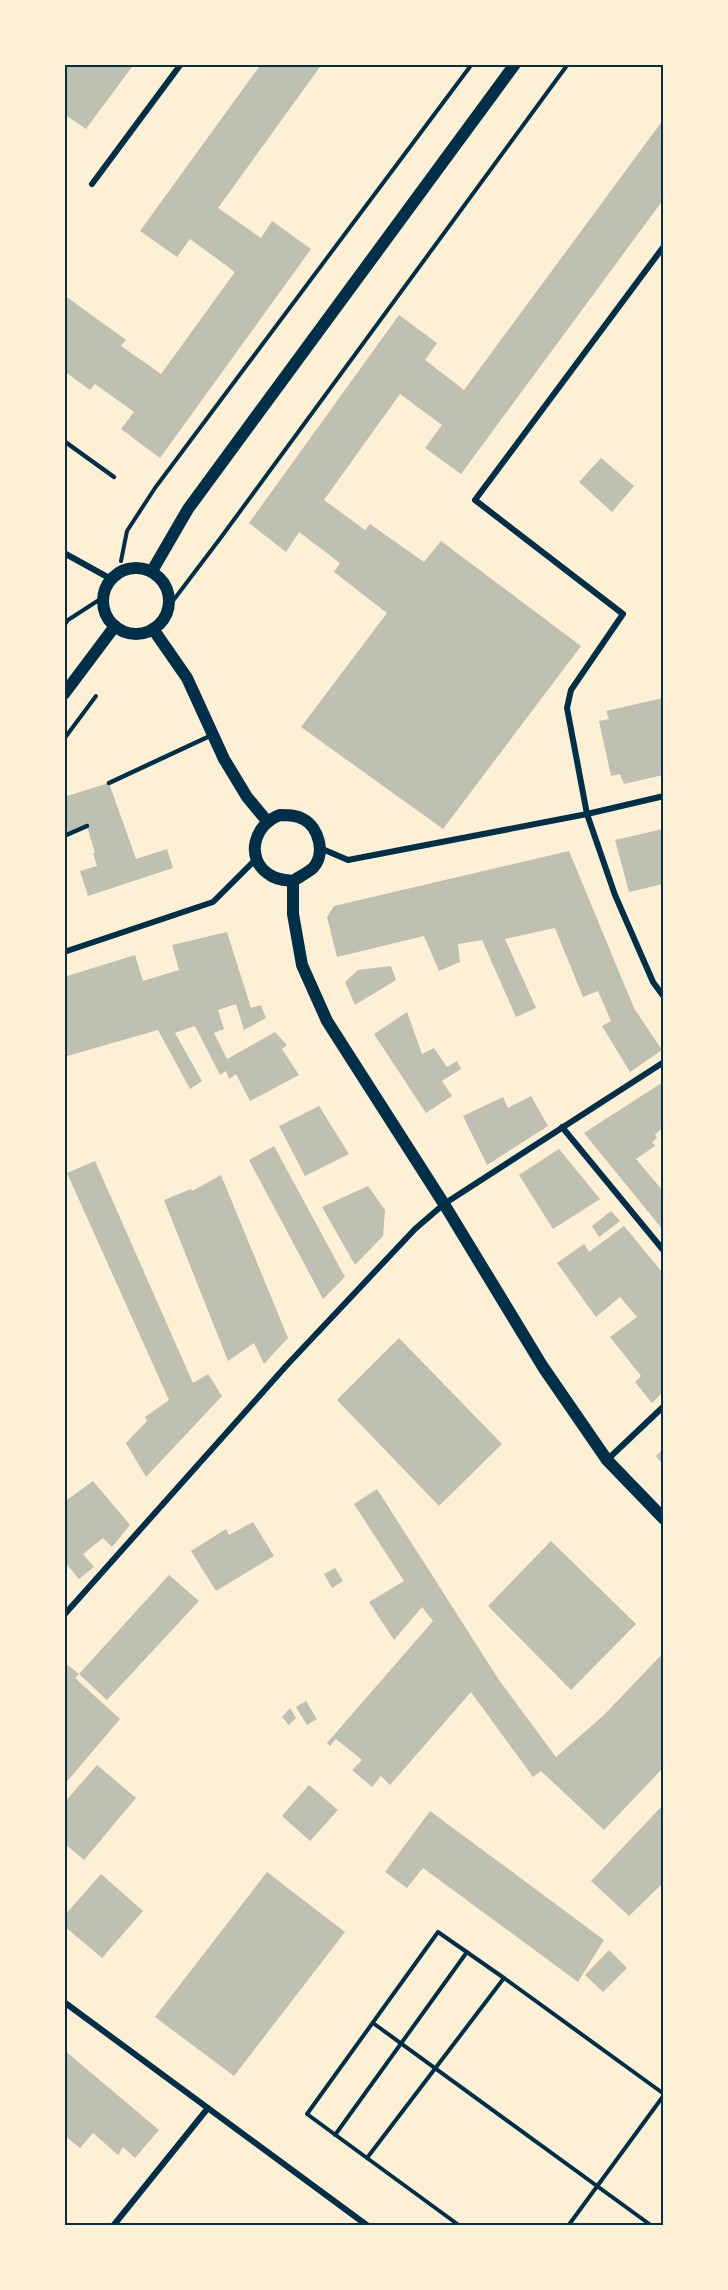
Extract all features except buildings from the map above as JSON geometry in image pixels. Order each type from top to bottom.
[{"type":"main road","points":[[152,571],[188,509],[514,64]]},
{"type":"main road","points":[[130,568],[152,571],[160,577],[169,595],[169,606],[161,623],[139,634],[130,633],[115,626],[103,608],[103,598],[115,575],[130,568]]},
{"type":"main road","points":[[64,694],[115,626]]},
{"type":"main road","points":[[153,629],[187,678],[224,759],[247,797],[267,821]]},
{"type":"main road","points":[[280,815],[292,815],[303,819],[315,831],[320,848],[313,868],[293,881],[269,875],[261,867],[256,859],[255,842],[259,830],[267,821],[280,815]]},
{"type":"main road","points":[[293,881],[293,914],[302,965],[327,1021],[444,1204],[543,1367],[607,1460],[663,1519]]},
{"type":"street","points":[[92,184],[181,64]]},
{"type":"street","points":[[663,246],[475,500],[623,614],[571,690],[567,708],[587,814],[615,895],[653,982],[663,997]]},
{"type":"street","points":[[64,554],[115,575]]},
{"type":"street","points":[[320,848],[348,860],[587,814],[663,796]]},
{"type":"street","points":[[64,952],[213,902],[256,859]]},
{"type":"street","points":[[64,1615],[286,1366],[415,1229],[444,1204],[663,1062]]},
{"type":"street","points":[[562,1127],[663,1251]]},
{"type":"street","points":[[607,1460],[663,1406]]},
{"type":"street","points":[[64,2002],[368,2226]]},
{"type":"street","points":[[112,2226],[208,2108]]},
{"type":"lane","points":[[64,441],[114,477]]},
{"type":"lane","points":[[109,783],[212,735]]},
{"type":"lane","points":[[64,836],[87,826]]},
{"type":"path","points":[[115,575],[127,531],[155,488],[472,64]]},
{"type":"path","points":[[169,606],[568,64]]},
{"type":"path","points":[[64,626],[68,620],[103,598]]},
{"type":"path","points":[[460,2226],[308,2114],[438,1932],[663,2095],[568,2226]]},
{"type":"path","points":[[335,2135],[467,1952]]},
{"type":"path","points":[[368,2158],[434,2067],[504,1978]]},
{"type":"path","points":[[374,2023],[652,2226]]}]
